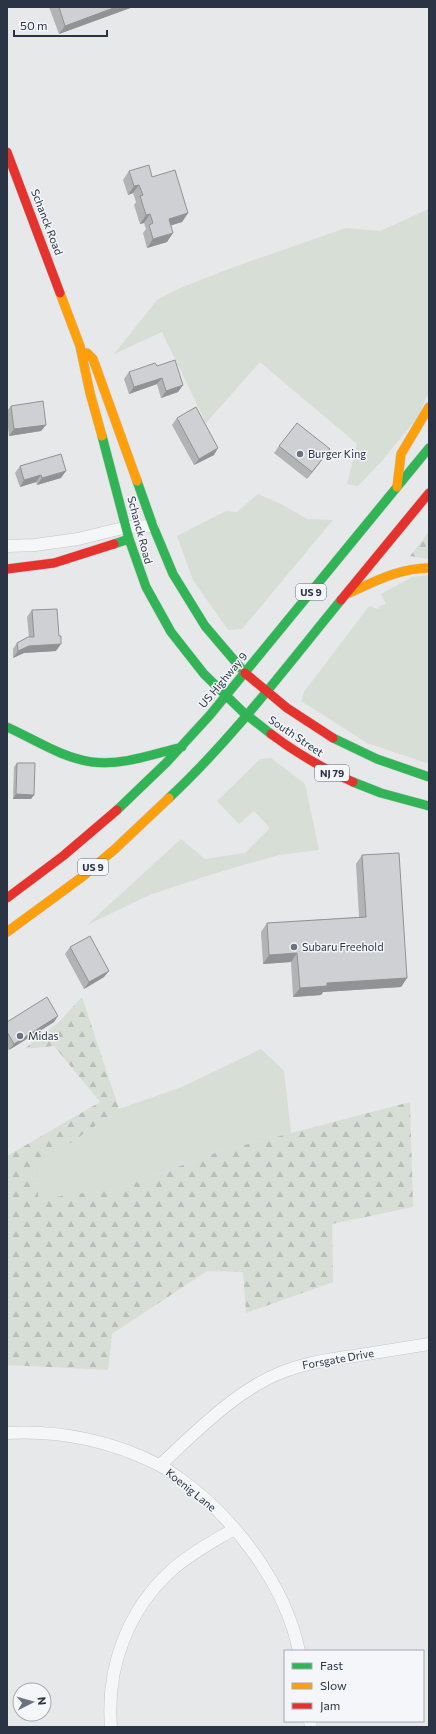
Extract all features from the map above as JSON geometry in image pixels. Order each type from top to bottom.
[{"type":"main road","name":"Schanck Road","points":[[7,152],[80,346],[90,393],[129,540],[141,577],[157,609],[195,663],[226,698]]},
{"type":"main road","name":"Schanck Road","points":[[80,346],[93,359],[153,526],[174,574],[191,605],[209,632],[245,673]]},
{"type":"main road","points":[[397,487],[401,454],[429,406]]},
{"type":"main road","name":"US Highway 9","points":[[7,898],[81,842],[150,780],[182,747],[226,698],[429,448]]},
{"type":"main road","name":"US 9","points":[[7,932],[65,890],[115,849],[172,796],[214,753],[266,692],[429,493]]},
{"type":"main road","points":[[7,569],[64,561],[129,540]]},
{"type":"main road","points":[[346,594],[405,571],[422,567],[429,568]]},
{"type":"main road","name":"South Street","points":[[245,673],[294,714],[338,742],[381,761],[429,777]]},
{"type":"main road","name":"South Street","points":[[226,698],[246,716],[289,748],[342,778],[378,792],[429,806]]},
{"type":"main road","points":[[7,727],[74,757],[92,762],[127,760],[182,747]]},
{"type":"street","points":[[7,546],[34,545],[78,539],[126,527],[153,526]]},
{"type":"street","points":[[129,540],[153,526]]},
{"type":"street","name":"Forsgate Drive","points":[[160,1465],[235,1399],[255,1385],[279,1373],[298,1366],[321,1361],[429,1344]]},
{"type":"street","name":"Koenig Lane","points":[[7,1432],[44,1433],[104,1443],[160,1465],[189,1485],[208,1501],[234,1529],[261,1562],[287,1613],[299,1650]]},
{"type":"street","points":[[111,1727],[111,1684],[116,1659],[135,1616],[148,1596],[174,1568],[190,1556],[234,1529]]},
{"type":"green space","points":[[429,209],[429,392],[417,418],[381,462],[358,486],[347,484],[357,444],[260,362],[206,423],[162,332],[114,354],[157,300],[180,288],[234,267],[346,228],[380,231]]},
{"type":"green space","points":[[258,494],[281,504],[307,519],[333,520],[242,629],[228,630],[193,580],[177,536],[226,511],[237,512]]},
{"type":"green space","points":[[429,532],[429,559],[410,556]]},
{"type":"green space","points":[[429,575],[429,762],[427,763],[367,743],[301,701],[304,692],[369,606],[378,609],[380,606],[386,604],[381,594],[412,577]]},
{"type":"green space","points":[[271,758],[305,784],[319,850],[279,855],[216,873],[149,895],[87,925],[181,839],[205,859],[245,853],[270,828],[254,811],[239,824],[217,801],[260,759]]},
{"type":"green space","points":[[82,997],[119,1109],[34,1169],[39,1199],[121,1188],[218,1152],[410,1102],[413,1207],[332,1224],[333,1282],[246,1313],[243,1272],[207,1271],[112,1334],[108,1370],[7,1365],[7,1156],[100,1102],[54,1046],[24,1049],[58,1023]]},
{"type":"green space","points":[[261,1049],[284,1071],[291,1133],[218,1152],[121,1188],[39,1200],[34,1169],[119,1109],[182,1087]]},
{"type":"building","points":[[59,7],[116,7],[65,26]]},
{"type":"building","points":[[149,165],[152,177],[175,170],[188,213],[169,219],[173,233],[153,239],[149,225],[153,223],[150,214],[146,215],[140,196],[143,195],[139,185],[134,186],[129,171]]},
{"type":"building","points":[[175,360],[183,385],[166,391],[162,378],[134,387],[129,372],[155,363],[157,366]]},
{"type":"building","points":[[43,401],[46,425],[14,429],[11,406]]},
{"type":"building","points":[[196,407],[218,448],[199,459],[177,418]]},
{"type":"building","name":"Burger King","points":[[297,423],[330,449],[312,472],[279,446]]},
{"type":"building","points":[[61,454],[66,471],[42,478],[41,475],[24,480],[20,466]]},
{"type":"building","points":[[57,609],[61,644],[29,646],[18,651],[17,643],[28,637],[34,637],[32,610]]},
{"type":"building","points":[[17,763],[35,763],[34,795],[16,794]]},
{"type":"building","points":[[399,853],[407,978],[327,983],[327,986],[300,988],[297,953],[269,955],[267,923],[366,917],[362,855]]},
{"type":"building","points":[[90,936],[109,971],[89,982],[70,947]]},
{"type":"building","name":"Midas","points":[[47,997],[58,1016],[14,1044],[7,1032],[7,1022]]},
{"type":"traffic: fast","points":[[102,436],[129,539]]},
{"type":"traffic: fast","points":[[117,810],[166,763],[210,715],[429,448]]},
{"type":"traffic: fast","points":[[137,481],[153,526],[173,574],[205,626],[245,673]]},
{"type":"traffic: fast","points":[[114,544],[129,539],[146,587],[171,632],[204,674],[243,712],[271,734]]},
{"type":"traffic: fast","points":[[169,798],[193,775],[237,727],[341,600]]},
{"type":"traffic: fast","points":[[7,727],[48,748],[70,757],[92,762],[103,763],[126,761],[182,747]]},
{"type":"traffic: fast","points":[[333,738],[377,759],[429,777]]},
{"type":"traffic: fast","points":[[353,782],[381,793],[429,806]]},
{"type":"traffic: slow","points":[[60,293],[80,346],[90,393],[102,436]]},
{"type":"traffic: slow","points":[[87,353],[93,359],[137,481]]},
{"type":"traffic: slow","points":[[397,487],[401,454],[429,407]]},
{"type":"traffic: slow","points":[[347,594],[377,580],[397,573],[407,570],[429,568]]},
{"type":"traffic: slow","points":[[7,932],[82,877],[115,849],[169,798]]},
{"type":"traffic: jam","points":[[7,152],[60,293]]},
{"type":"traffic: jam","points":[[341,600],[429,493]]},
{"type":"traffic: jam","points":[[7,569],[54,563],[114,544]]},
{"type":"traffic: jam","points":[[245,673],[287,708],[333,738]]},
{"type":"traffic: jam","points":[[271,734],[310,760],[353,782]]},
{"type":"traffic: jam","points":[[7,898],[63,856],[117,810]]},
{"type":"place","name":"Burger King","points":[[300,454]]},
{"type":"place","name":"Subaru Freehold","points":[[294,947]]},
{"type":"place","name":"Midas","points":[[20,1036]]}]
